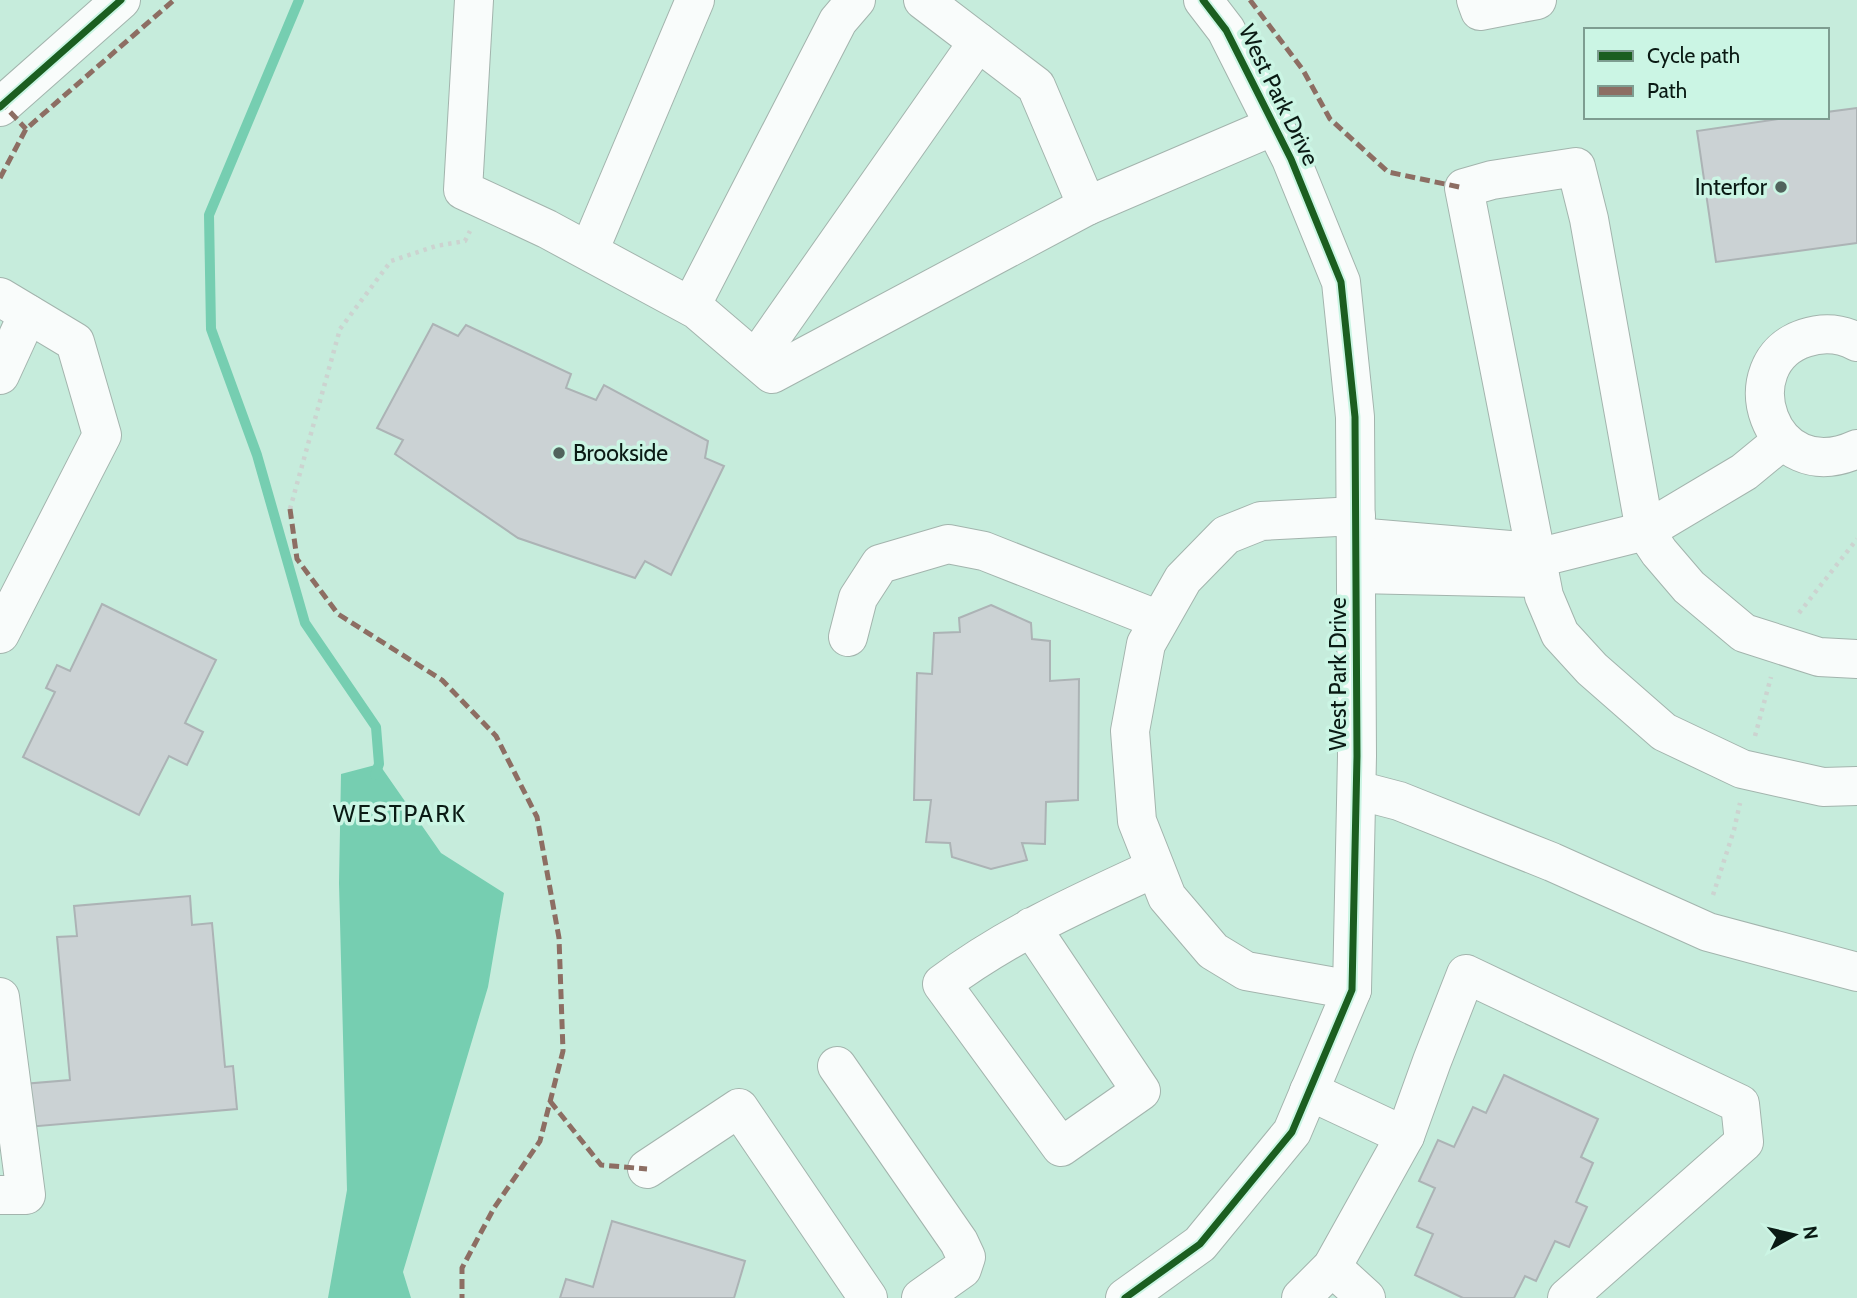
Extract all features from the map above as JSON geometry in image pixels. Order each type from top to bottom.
[{"type":"street","points":[[0,107],[121,0]]},
{"type":"street","points":[[474,0],[463,190],[547,229],[691,306],[772,374],[1087,206],[1274,125]]},
{"type":"street","points":[[589,251],[695,0]]},
{"type":"street","points":[[691,306],[838,21],[856,0]]},
{"type":"street","points":[[923,0],[1036,86],[1087,206]]},
{"type":"street","name":"West Park Drive","points":[[1125,1298],[1200,1244],[1292,1132],[1352,990],[1357,790],[1356,417],[1341,282],[1291,159],[1226,30],[1203,0]]},
{"type":"street","points":[[1476,0],[1480,10],[1536,0]]},
{"type":"street","points":[[756,359],[978,42]]},
{"type":"street","points":[[1857,659],[1819,657],[1744,633],[1689,587],[1645,531],[1589,219],[1576,167],[1492,180],[1464,188],[1544,596],[1560,634],[1592,669],[1664,732],[1747,769],[1823,787],[1857,786]]},
{"type":"street","points":[[0,375],[14,305],[75,342],[102,435],[0,634]]},
{"type":"street","points":[[1857,342],[1836,334],[1817,334],[1798,340],[1782,351],[1771,368],[1765,386],[1765,406],[1771,424],[1783,440],[1801,452],[1822,457],[1843,455],[1857,449]]},
{"type":"street","points":[[1356,574],[1537,563],[1645,531],[1744,472],[1783,440]]},
{"type":"street","points":[[1352,990],[1246,971],[1213,951],[1167,897],[1137,821],[1130,731],[1146,644],[1183,579],[1226,534],[1261,521],[1356,526],[1537,563]]},
{"type":"street","points":[[848,637],[858,598],[880,564],[948,544],[984,551],[1159,620]]},
{"type":"street","points":[[1357,790],[1399,801],[1552,862],[1702,929],[1857,972]]},
{"type":"street","points":[[1031,927],[1141,1091],[1061,1147],[942,984],[970,963],[1031,927],[1155,868]]},
{"type":"street","points":[[1301,1298],[1332,1267],[1405,1136],[1466,974],[1740,1104],[1744,1142],[1567,1298]]},
{"type":"street","points":[[0,997],[26,1195],[0,1195]]},
{"type":"street","points":[[837,1066],[959,1242],[966,1257],[962,1269],[921,1298]]},
{"type":"street","points":[[1309,1091],[1405,1136]]},
{"type":"street","points":[[647,1169],[739,1108],[868,1298]]},
{"type":"street","points":[[1332,1267],[1366,1298]]},
{"type":"path","points":[[290,509],[341,328],[391,261],[436,246],[465,241],[485,201]]},
{"type":"path","points":[[1702,929],[1734,830],[1747,769],[1784,631],[1857,539]]},
{"type":"shaded area","points":[[0,0],[1857,0],[1857,1298],[0,1298]]},
{"type":"shaded area","points":[[379,764],[441,853],[504,893],[488,987],[403,1272],[411,1298],[328,1298],[347,1190],[339,883],[341,774]]},
{"type":"building","name":"Interfor","points":[[1857,108],[1857,243],[1716,262],[1697,131],[1778,119],[1829,119],[1829,112]]},
{"type":"building","points":[[433,324],[458,336],[466,325],[571,374],[566,388],[596,400],[604,385],[708,441],[705,458],[724,466],[671,575],[645,561],[635,578],[518,538],[395,454],[403,440],[377,428]]},
{"type":"building","points":[[102,604],[216,660],[185,723],[203,732],[187,765],[169,756],[139,815],[23,757],[55,692],[46,688],[57,665],[70,671]]},
{"type":"building","points":[[991,605],[1031,623],[1032,639],[1050,641],[1050,681],[1079,679],[1078,800],[1046,802],[1045,844],[1022,843],[1027,860],[991,869],[952,857],[950,843],[926,842],[931,800],[914,800],[917,673],[932,674],[934,633],[960,632],[959,618]]},
{"type":"building","points":[[190,896],[192,925],[212,923],[225,1067],[233,1066],[237,1109],[27,1127],[23,1084],[70,1080],[57,937],[77,936],[74,906]]},
{"type":"building","points":[[1504,1075],[1598,1119],[1581,1157],[1593,1163],[1576,1202],[1587,1207],[1569,1247],[1555,1241],[1536,1281],[1525,1276],[1514,1298],[1463,1298],[1415,1275],[1433,1234],[1417,1227],[1435,1188],[1419,1181],[1438,1140],[1454,1147],[1473,1107],[1486,1113]]},
{"type":"building","points":[[612,1221],[745,1261],[734,1298],[560,1298],[566,1279],[593,1287]]},
{"type":"waterway","points":[[299,0],[209,215],[211,329],[257,455],[305,623],[376,727],[379,764],[375,775]]},
{"type":"marked path","points":[[0,178],[26,129],[174,0]]},
{"type":"marked path","points":[[1250,0],[1303,70],[1330,119],[1388,172],[1464,188]]},
{"type":"marked path","points":[[0,101],[26,129]]},
{"type":"marked path","points":[[290,509],[297,559],[338,614],[442,680],[496,736],[537,817],[559,938],[563,1051],[540,1141],[494,1208],[462,1268],[462,1298]]},
{"type":"marked path","points":[[550,1101],[601,1165],[647,1169]]},
{"type":"cycle path","points":[[0,107],[121,0]]},
{"type":"cycle path","points":[[1125,1298],[1200,1244],[1292,1132],[1352,990],[1357,756],[1355,417],[1341,282],[1291,159],[1226,30],[1203,0]]},
{"type":"place","name":"Interfor","points":[[1781,187]]},
{"type":"place","name":"Brookside","points":[[559,453]]},
{"type":"district","name":"WESTPARK","points":[[400,814]]}]
